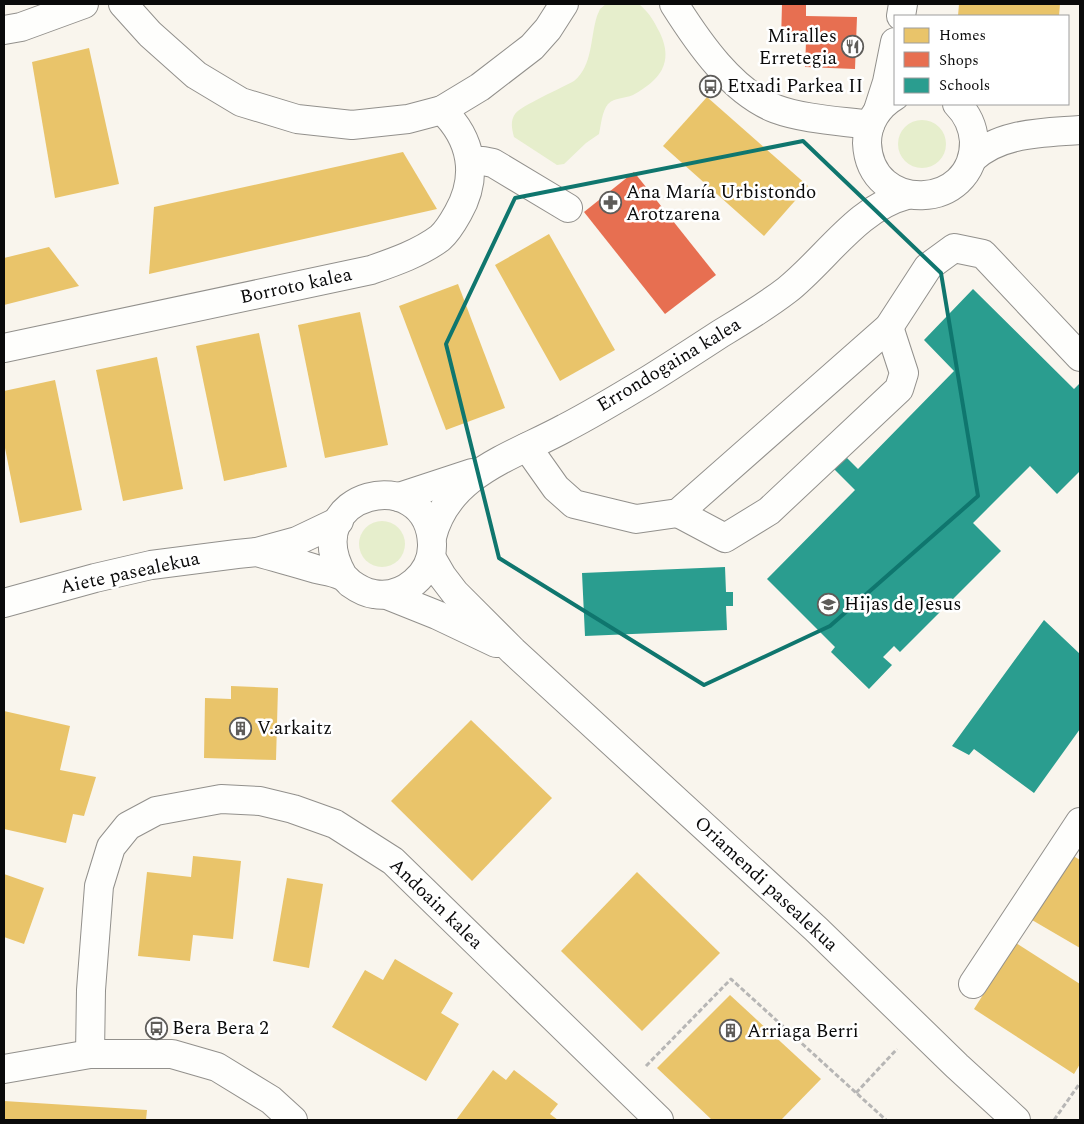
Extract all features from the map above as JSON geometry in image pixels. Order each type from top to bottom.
[{"type":"street","points":[[4,30],[21,27],[84,4]]},
{"type":"street","points":[[123,4],[150,34],[196,75],[242,102],[297,119],[352,125],[408,119],[442,110],[480,87],[532,47],[548,29],[564,4]]},
{"type":"street","points":[[674,4],[689,28],[712,58],[734,82],[755,97],[776,108],[800,115],[881,110]]},
{"type":"street","points":[[894,47],[881,110],[867,139],[868,154],[878,177],[887,185],[907,195],[921,197],[934,195],[958,182],[972,159],[974,148],[964,114]]},
{"type":"street","name":"Borroto kalea","points":[[4,348],[371,270],[423,249],[441,237],[451,224],[463,204],[469,187],[471,161],[462,135],[453,120],[442,110]]},
{"type":"street","points":[[964,114],[1012,137]]},
{"type":"street","points":[[972,159],[979,152],[993,144],[1012,137],[1080,130]]},
{"type":"street","points":[[471,161],[483,160],[493,163],[568,208]]},
{"type":"street","name":"Errondogaina kalea","points":[[837,243],[853,219],[867,191],[873,167]]},
{"type":"street","name":"Errondogaina kalea","points":[[431,547],[435,524],[441,512],[462,486],[487,468],[564,429],[642,384],[759,311],[789,288],[863,218],[892,199],[907,195]]},
{"type":"street","points":[[678,514],[889,327],[928,267],[954,248],[983,254],[1080,357]]},
{"type":"street","points":[[527,447],[556,488],[574,504],[636,519],[678,514],[725,538],[769,511],[899,389],[904,373],[889,327]]},
{"type":"street","name":"Errondogaina kalea","points":[[399,498],[487,468]]},
{"type":"street","points":[[386,494],[399,498],[417,508],[424,517],[431,547],[425,571],[415,582],[402,591],[374,594],[362,590],[343,576],[336,563],[333,549],[333,534],[338,521],[358,501],[371,496],[386,494]]},
{"type":"street","name":"Aiete pasealekua","points":[[4,603],[94,578],[151,565],[258,552],[297,541],[338,521]]},
{"type":"street","name":"Oriamendi pasealekua","points":[[431,547],[442,576],[456,593],[513,651],[816,929],[1016,1120]]},
{"type":"street","name":"Aiete pasealekua","points":[[258,552],[343,576]]},
{"type":"street","name":"Oriamendi pasealekua","points":[[387,594],[513,651]]},
{"type":"street","name":"Andoain kalea","points":[[90,1054],[91,990],[99,886],[111,847],[128,826],[156,811],[221,799],[260,801],[293,809],[335,824],[393,861],[659,1120]]},
{"type":"street","points":[[973,984],[1080,822]]},
{"type":"street","points":[[4,1069],[90,1054],[172,1054],[218,1067],[271,1100],[293,1120]]},
{"type":"path","points":[[626,1087],[731,979],[886,1120]]},
{"type":"path","points":[[856,1092],[917,1027]]},
{"type":"path","points":[[1054,1120],[1080,1084]]},
{"type":"highlighted area","points":[[803,141],[941,273],[978,496],[830,626],[704,685],[499,558],[446,344],[515,198]]},
{"type":"green space","points":[[606,4],[640,5],[660,33],[664,44],[665,62],[662,70],[651,83],[633,95],[614,100],[608,104],[603,114],[599,134],[586,143],[564,164],[557,165],[514,137],[512,119],[519,111],[574,81],[580,75],[588,59],[597,16],[600,9]]},
{"type":"green space","points":[[917,120],[927,120],[936,124],[942,130],[945,135],[945,153],[936,164],[927,168],[917,168],[908,164],[902,158],[898,149],[898,139],[902,130],[908,124]]},
{"type":"green space","points":[[382,521],[395,525],[401,531],[405,544],[401,557],[395,563],[382,567],[369,563],[363,557],[359,544],[363,531],[369,525]]},
{"type":"building: Homes","points":[[959,4],[1060,4],[1059,15],[958,15]]},
{"type":"building: Homes","points":[[89,48],[119,184],[55,198],[32,62]]},
{"type":"building: Homes","points":[[707,97],[808,186],[764,236],[663,146]]},
{"type":"building: Homes","points":[[403,152],[437,209],[149,274],[154,207]]},
{"type":"building: Homes","points":[[549,234],[615,350],[560,381],[495,265]]},
{"type":"building: Homes","points":[[49,247],[79,286],[4,305],[4,258]]},
{"type":"building: Homes","points":[[458,284],[505,408],[446,430],[399,306]]},
{"type":"building: Homes","points":[[360,312],[388,445],[325,458],[298,325]]},
{"type":"building: Homes","points":[[259,333],[287,467],[224,481],[196,346]]},
{"type":"building: Homes","points":[[157,357],[183,489],[123,501],[96,370]]},
{"type":"building: Homes","points":[[55,380],[82,510],[20,523],[4,443],[4,391]]},
{"type":"building: Homes","name":"V.arkaitz","points":[[231,686],[278,688],[276,760],[204,758],[205,698],[231,699]]},
{"type":"building: Homes","points":[[4,711],[70,726],[60,770],[96,777],[84,816],[73,814],[66,843],[4,829]]},
{"type":"building: Homes","points":[[471,720],[552,798],[472,881],[391,801]]},
{"type":"building: Homes","points":[[1070,854],[1080,860],[1080,948],[1032,920]]},
{"type":"building: Homes","points":[[193,856],[241,861],[233,939],[193,935],[190,961],[138,956],[147,872],[191,877]]},
{"type":"building: Homes","points":[[637,872],[720,953],[642,1031],[561,951]]},
{"type":"building: Homes","points":[[4,874],[44,888],[24,944],[4,937]]},
{"type":"building: Homes","points":[[287,878],[323,884],[309,968],[273,961]]},
{"type":"building: Homes","points":[[1016,943],[1080,984],[1080,1064],[1074,1074],[974,1009]]},
{"type":"building: Homes","points":[[395,959],[453,993],[441,1013],[459,1024],[426,1081],[332,1027],[365,970],[383,980]]},
{"type":"building: Homes","name":"Arriaga Berri","points":[[730,995],[821,1079],[781,1120],[712,1120],[657,1068]]},
{"type":"building: Homes","points":[[493,1070],[506,1080],[514,1070],[558,1104],[550,1114],[558,1120],[456,1120]]},
{"type":"building: Homes","points":[[4,1101],[147,1110],[146,1120],[4,1120]]},
{"type":"building: Shops","points":[[782,4],[806,4],[806,16],[857,17],[855,69],[805,67],[806,42],[781,41]]},
{"type":"building: Shops","points":[[634,172],[716,275],[665,314],[584,212]]},
{"type":"building: Schools","points":[[973,289],[1074,389],[1080,383],[1080,471],[1057,494],[1030,466],[973,523],[1001,551],[900,652],[894,646],[883,657],[892,665],[869,689],[831,652],[835,647],[767,579],[855,490],[825,460],[837,448],[858,469],[954,371],[924,340]]},
{"type":"building: Schools","points":[[725,567],[726,592],[733,592],[733,606],[726,606],[727,630],[585,636],[582,573]]},
{"type":"building: Schools","points":[[1044,620],[1080,654],[1080,729],[1034,793],[974,749],[969,755],[952,746]]},
{"type":"place","name":"Miralles Erretegia","points":[[853,47]]},
{"type":"place","name":"Etxadi Parkea II","points":[[711,86]]},
{"type":"place","name":"Ana María Urbistondo Arotzarena","points":[[610,203]]},
{"type":"place","name":"Hijas de Jesus","points":[[828,604]]},
{"type":"place","name":"V.arkaitz","points":[[241,728]]},
{"type":"place","name":"Bera Bera 2","points":[[156,1028]]},
{"type":"place","name":"Arriaga Berri","points":[[731,1031]]}]
